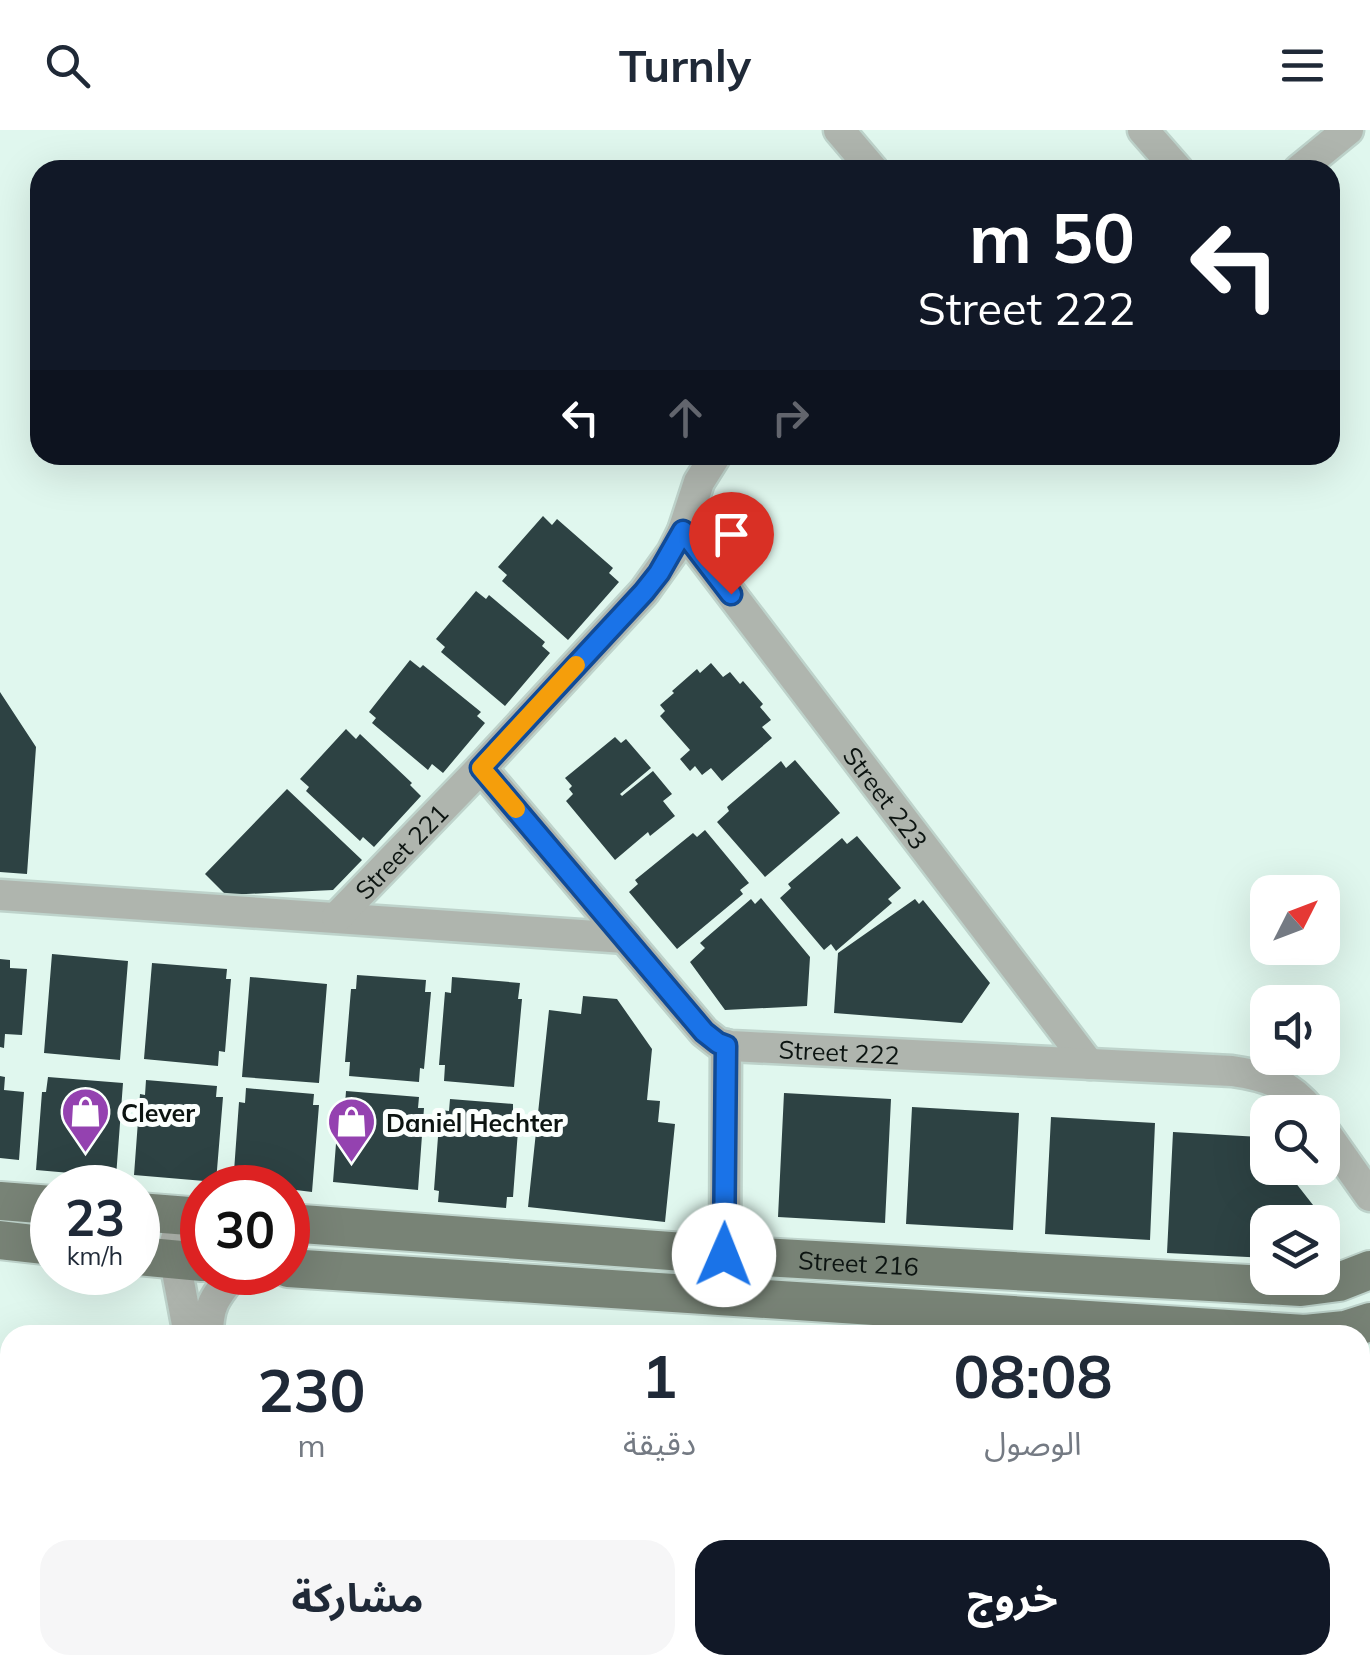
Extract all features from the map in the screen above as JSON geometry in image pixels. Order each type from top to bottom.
[{"type":"main road","points":[[0,1201],[30,1203]]},
{"type":"main road","name":"Street 216","points":[[310,1226],[724,1255],[1301,1287],[1340,1282],[1370,1270]]},
{"type":"main road","points":[[0,1240],[30,1243]]},
{"type":"main road","name":"Street 216","points":[[310,1269],[1166,1325]]},
{"type":"street","points":[[839,130],[864,160]]},
{"type":"street","points":[[1143,130],[1169,160]]},
{"type":"street","points":[[1311,160],[1348,130]]},
{"type":"street","name":"Street 221","points":[[337,917],[644,592],[683,531],[699,482],[710,465]]},
{"type":"street","name":"Street 223","points":[[683,531],[1089,1064]]},
{"type":"street","points":[[481,768],[704,1032],[726,1046],[724,1255]]},
{"type":"street","name":"Street 221","points":[[0,895],[625,938]]},
{"type":"street","name":"Street 222","points":[[726,1046],[1262,1075],[1295,1095]]},
{"type":"street","points":[[1340,1154],[1370,1196]]},
{"type":"street","points":[[180,1230],[171,1260],[187,1325]]},
{"type":"street","points":[[208,1325],[208,1313],[217,1295]]},
{"type":"building","points":[[543,516],[552,525],[557,519],[613,568],[609,573],[619,582],[568,640],[502,581],[507,575],[498,567]]},
{"type":"building","points":[[476,591],[486,599],[489,595],[545,642],[542,646],[550,653],[505,706],[441,652],[445,647],[436,639]]},
{"type":"building","points":[[410,660],[420,668],[423,665],[481,712],[477,716],[485,723],[443,773],[432,764],[428,770],[372,723],[376,718],[369,712]]},
{"type":"building","points":[[711,663],[723,677],[730,672],[740,684],[743,681],[771,720],[762,727],[772,738],[722,781],[711,768],[702,775],[695,766],[690,771],[680,759],[690,750],[660,716],[665,711],[660,705],[672,691],[697,669],[700,673]]},
{"type":"building","points":[[0,692],[36,747],[27,874],[0,872]]},
{"type":"building","points":[[346,729],[356,739],[360,734],[421,796],[374,847],[363,837],[360,841],[306,791],[309,787],[300,779]]},
{"type":"building","points":[[615,737],[621,743],[626,739],[651,768],[620,794],[653,771],[672,794],[663,801],[675,816],[650,836],[648,832],[615,860],[566,801],[573,794],[565,778]]},
{"type":"building","points":[[795,760],[840,813],[765,877],[717,822],[729,811],[727,807],[781,761],[786,768]]},
{"type":"building","points":[[287,789],[362,860],[333,890],[226,895],[205,874]]},
{"type":"building","points":[[705,830],[749,883],[740,890],[743,894],[677,949],[629,892],[638,884],[635,880],[693,833],[697,837]]},
{"type":"building","points":[[857,836],[901,888],[888,899],[892,903],[836,951],[831,944],[824,950],[780,898],[791,888],[788,884],[842,838],[847,844]]},
{"type":"building","points":[[761,898],[810,957],[807,1006],[725,1010],[690,962],[705,948],[700,943],[751,899],[755,904]]},
{"type":"building","points":[[915,899],[919,904],[923,900],[990,983],[962,1023],[834,1013],[838,953]]},
{"type":"building","points":[[52,954],[128,961],[120,1060],[44,1053]]},
{"type":"building","points":[[0,959],[10,960],[10,968],[27,969],[22,1035],[5,1034],[4,1048],[0,1047]]},
{"type":"building","points":[[152,963],[227,969],[226,979],[231,979],[225,1052],[219,1051],[218,1066],[144,1059]]},
{"type":"building","points":[[357,975],[426,980],[425,992],[431,992],[424,1069],[420,1068],[419,1082],[349,1076],[350,1062],[345,1062],[351,989],[356,989]]},
{"type":"building","points":[[250,977],[327,984],[319,1083],[242,1077]]},
{"type":"building","points":[[452,977],[520,983],[514,1087],[444,1081],[445,1065],[439,1065],[445,992],[451,993]]},
{"type":"building","points":[[583,996],[617,999],[652,1049],[647,1100],[660,1101],[658,1122],[675,1124],[665,1222],[528,1207],[549,1010],[581,1014]]},
{"type":"building","points":[[0,1076],[5,1077],[4,1090],[24,1092],[19,1160],[0,1158]]},
{"type":"building","points":[[48,1077],[123,1083],[117,1165],[36,1165],[42,1092],[46,1092]]},
{"type":"building","points":[[146,1080],[217,1086],[216,1097],[223,1097],[217,1165],[180,1165],[180,1179],[160,1177],[160,1165],[135,1165],[140,1094],[145,1095]]},
{"type":"building","points":[[246,1088],[314,1094],[313,1105],[319,1105],[312,1192],[310,1165],[234,1165],[239,1102],[245,1103]]},
{"type":"building","points":[[346,1091],[419,1097],[418,1108],[424,1108],[418,1190],[333,1182],[339,1105],[345,1105]]},
{"type":"building","points":[[784,1093],[891,1099],[885,1223],[778,1217]]},
{"type":"building","points":[[450,1099],[513,1104],[513,1116],[519,1117],[513,1197],[507,1197],[506,1208],[438,1202],[439,1191],[434,1190],[440,1110],[449,1111]]},
{"type":"building","points":[[912,1107],[1019,1113],[1013,1230],[906,1224]]},
{"type":"building","points":[[1051,1117],[1155,1123],[1150,1240],[1045,1234]]},
{"type":"building","points":[[1173,1132],[1250,1136],[1250,1185],[1297,1185],[1313,1205],[1250,1205],[1250,1257],[1167,1253]]},
{"type":"slow traffic","points":[[516,809],[481,768],[576,665]]},
{"type":"place","name":"Clever","points":[[86,1154]]},
{"type":"place","name":"Daniel Hechter","points":[[351,1164]]},
{"type":"route","points":[[724,1255],[726,1046],[704,1032],[481,768],[644,592],[683,531],[731,594]]}]
